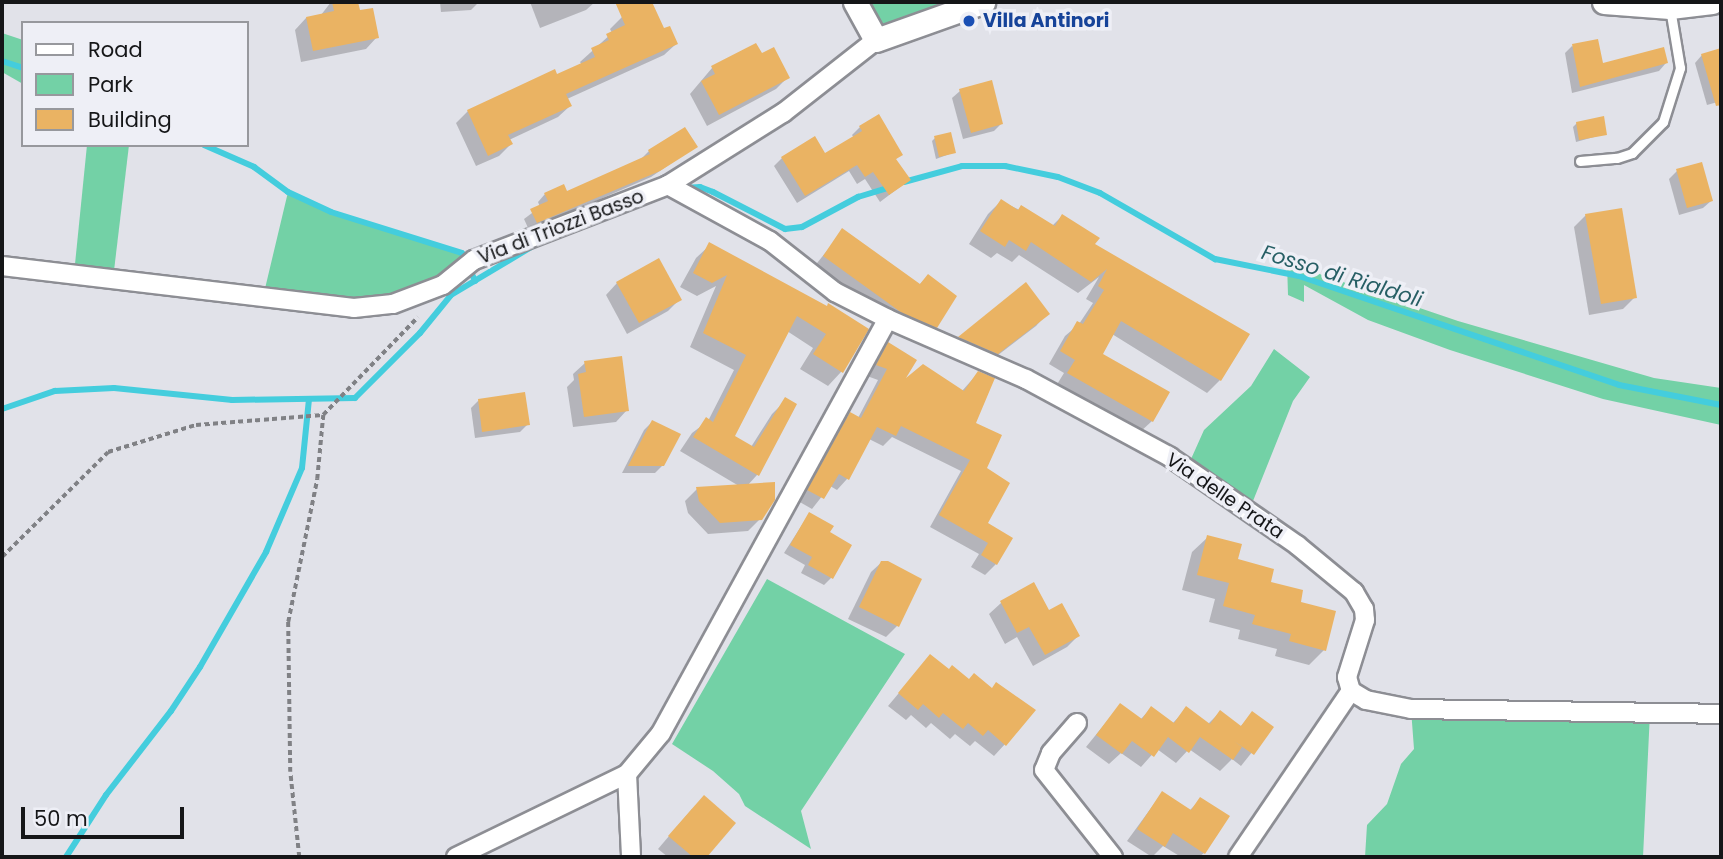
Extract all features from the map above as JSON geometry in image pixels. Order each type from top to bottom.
[{"type":"street","points":[[855,2],[876,40],[983,2]]},
{"type":"street","points":[[1604,2],[1670,7],[1712,2]]},
{"type":"street","name":"Via di Triozzi Basso","points":[[2,266],[354,308],[393,304],[443,285],[474,260],[668,185],[783,113],[858,57],[876,40]]},
{"type":"street","name":"Via delle Prata","points":[[668,185],[770,241],[835,292],[888,319],[1026,379],[1170,457],[1297,545],[1354,592],[1364,609],[1365,620],[1347,677],[1351,691]]},
{"type":"street","points":[[456,857],[627,774],[661,733],[888,319]]},
{"type":"street","points":[[1238,857],[1351,691],[1366,700],[1411,709],[1721,714]]},
{"type":"street","points":[[1077,723],[1051,753],[1044,770],[1113,857]]},
{"type":"street","points":[[627,774],[631,857]]},
{"type":"lane","points":[[1580,161],[1617,158],[1632,153],[1642,147],[1663,122],[1680,68],[1670,7]]},
{"type":"path","points":[[299,857],[290,772],[288,622],[317,479],[323,415],[418,317]]},
{"type":"path","points":[[2,557],[108,452],[196,425],[323,415]]},
{"type":"green space","points":[[855,2],[983,2],[876,40]]},
{"type":"green space","points":[[2,33],[21,39],[21,83],[2,72]]},
{"type":"green space","points":[[87,147],[129,147],[113,279],[74,274]]},
{"type":"green space","points":[[288,192],[359,223],[462,253],[474,260],[393,304],[263,297]]},
{"type":"green space","points":[[1287,263],[1458,321],[1654,378],[1721,388],[1721,425],[1603,399],[1450,350],[1368,320],[1304,285],[1304,302],[1288,295]]},
{"type":"green space","points":[[1274,349],[1310,377],[1293,401],[1249,511],[1187,468],[1204,430],[1251,386]]},
{"type":"green space","points":[[767,579],[905,654],[801,811],[811,849],[745,806],[739,794],[713,771],[672,744]]},
{"type":"green space","points":[[1411,709],[1650,713],[1643,857],[1365,857],[1367,825],[1387,804],[1401,764],[1414,749]]},
{"type":"building","points":[[332,2],[358,2],[360,10],[373,8],[379,38],[313,51],[306,17],[334,11]]},
{"type":"building","points":[[615,2],[652,2],[664,28],[670,26],[678,44],[566,94],[572,106],[508,135],[513,144],[488,156],[467,110],[555,69],[557,74],[595,57],[591,48],[609,40],[606,34],[625,25]]},
{"type":"building","points":[[1598,39],[1603,63],[1664,47],[1668,63],[1580,87],[1572,44]]},
{"type":"building","points":[[756,43],[762,53],[774,47],[790,78],[719,115],[701,81],[715,74],[711,66]]},
{"type":"building","points":[[1721,48],[1721,105],[1716,106],[1701,54]]},
{"type":"building","points":[[992,80],[1003,124],[971,133],[959,89]]},
{"type":"building","points":[[879,114],[903,155],[896,159],[911,180],[889,195],[873,172],[865,177],[857,165],[805,196],[781,157],[815,136],[825,153],[862,131],[859,126]]},
{"type":"building","points":[[1604,116],[1607,135],[1579,140],[1576,122]]},
{"type":"building","points":[[685,127],[698,147],[660,171],[537,223],[530,209],[548,201],[544,193],[564,184],[567,191],[650,154],[648,150]]},
{"type":"building","points":[[951,132],[956,153],[939,157],[934,136]]},
{"type":"building","points":[[1702,162],[1713,201],[1687,208],[1676,169]]},
{"type":"building","points":[[1001,199],[1018,210],[1021,205],[1055,226],[1062,214],[1100,238],[1095,244],[1250,334],[1221,381],[1121,321],[1103,354],[1170,392],[1153,422],[1067,373],[1075,360],[1060,351],[1077,321],[1083,324],[1104,290],[1098,286],[1107,269],[1091,282],[1031,242],[1026,251],[1009,240],[1005,247],[980,231]]},
{"type":"building","points":[[1622,208],[1637,298],[1601,304],[1585,214]]},
{"type":"building","points":[[842,228],[920,284],[928,274],[957,296],[937,328],[902,313],[823,256]]},
{"type":"building","points":[[709,242],[827,306],[828,303],[869,329],[843,373],[813,354],[826,334],[797,316],[735,436],[754,447],[785,397],[797,404],[759,476],[693,437],[706,417],[713,422],[746,355],[703,333],[727,275],[712,283],[693,273]]},
{"type":"building","points":[[659,258],[682,300],[639,323],[616,282]]},
{"type":"building","points":[[1026,282],[1050,314],[998,354],[958,337]]},
{"type":"building","points":[[888,342],[917,360],[906,378],[923,364],[964,391],[978,371],[995,378],[976,423],[1002,435],[987,468],[1010,483],[988,523],[1013,538],[997,565],[981,555],[988,543],[939,515],[970,460],[901,426],[896,436],[877,427],[849,480],[839,474],[824,499],[807,490],[850,412],[861,418],[887,369],[876,365]]},
{"type":"building","points":[[622,356],[629,411],[584,417],[578,374],[586,372],[584,361]]},
{"type":"building","points":[[525,392],[530,425],[482,432],[478,399]]},
{"type":"building","points":[[652,420],[681,434],[664,466],[628,466]]},
{"type":"building","points":[[775,482],[775,500],[762,520],[720,523],[699,501],[696,487]]},
{"type":"building","points":[[809,512],[834,526],[830,532],[852,545],[833,579],[808,565],[812,557],[790,545]]},
{"type":"building","points":[[1207,535],[1242,544],[1238,559],[1274,569],[1271,582],[1303,590],[1301,602],[1336,611],[1326,651],[1289,641],[1291,634],[1252,624],[1255,615],[1223,606],[1229,583],[1197,575]]},
{"type":"building","points":[[881,561],[888,561],[922,579],[899,627],[859,607]]},
{"type":"building","points":[[1034,582],[1049,610],[1062,603],[1080,636],[1045,655],[1029,627],[1017,633],[1000,601]]},
{"type":"building","points":[[930,654],[949,669],[952,665],[969,679],[974,673],[992,688],[996,682],[1036,710],[1006,746],[988,730],[983,736],[968,723],[963,729],[943,713],[939,718],[923,704],[918,710],[898,693]]},
{"type":"building","points":[[1120,703],[1142,719],[1151,706],[1174,723],[1186,706],[1210,724],[1220,710],[1241,726],[1252,711],[1274,727],[1254,755],[1234,741],[1242,747],[1233,760],[1200,737],[1189,753],[1168,737],[1154,757],[1132,741],[1122,754],[1096,735]]},
{"type":"building","points":[[1162,791],[1191,810],[1200,797],[1230,816],[1205,854],[1173,833],[1165,847],[1137,829]]},
{"type":"building","points":[[704,795],[736,823],[707,857],[693,857],[668,836]]},
{"type":"waterway","name":"Fosso di Rialdoli","points":[[2,61],[21,67]]},
{"type":"waterway","name":"Fosso di Rialdoli","points":[[209,147],[254,167],[288,192],[331,212],[462,253],[475,281]]},
{"type":"waterway","name":"Fosso di Rialdoli","points":[[904,182],[962,166],[1005,166],[1058,177],[1100,193],[1215,259],[1299,276],[1619,385],[1721,405]]},
{"type":"waterway","points":[[685,188],[700,187],[713,192],[785,229],[802,227],[858,197],[890,187]]},
{"type":"waterway","points":[[2,409],[55,391],[114,388],[232,400],[355,398],[420,333],[451,295],[538,243]]},
{"type":"waterway","points":[[66,857],[106,795],[171,711],[200,667],[266,552],[302,468],[309,399]]},
{"type":"place","name":"Villa Antinori","points":[[969,21]]}]
